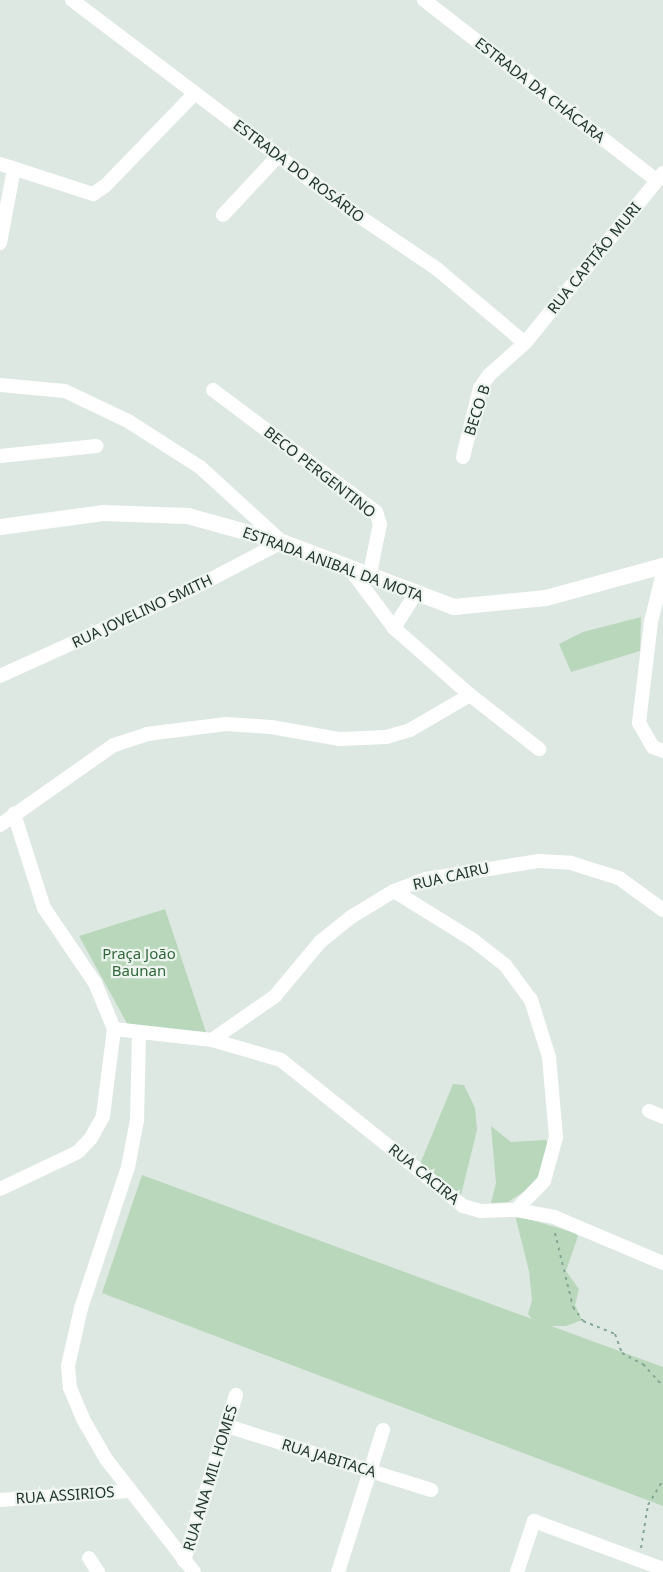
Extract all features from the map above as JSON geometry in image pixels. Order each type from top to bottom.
[{"type":"street","name":"ESTRADA DO ROSÁRIO","points":[[72,0],[277,157],[437,269],[525,343]]},
{"type":"street","name":"ESTRADA DA CHÁCARA","points":[[424,0],[660,177]]},
{"type":"street","points":[[0,164],[93,194],[105,186],[195,93]]},
{"type":"street","points":[[223,215],[277,157]]},
{"type":"street","points":[[0,243],[14,169]]},
{"type":"street","name":"RUA CAPITÃO MURI","points":[[525,343],[660,177]]},
{"type":"street","name":"BECO B","points":[[463,457],[480,388],[489,375],[525,343]]},
{"type":"street","points":[[0,385],[65,392],[128,421],[200,467],[282,542]]},
{"type":"street","name":"BECO PERGENTINO","points":[[213,390],[376,512],[380,524],[369,578]]},
{"type":"street","points":[[0,456],[96,446]]},
{"type":"street","name":"ESTRADA ANIBAL DA MOTA","points":[[0,527],[103,513],[168,513],[215,522],[282,542],[369,578],[454,606],[475,607],[546,598],[663,566]]},
{"type":"street","name":"RUA JOVELINO SMITH","points":[[0,676],[194,588],[282,542]]},
{"type":"street","points":[[350,569],[394,628],[470,695],[539,749]]},
{"type":"street","points":[[663,573],[651,622],[639,723],[653,747],[663,751]]},
{"type":"street","points":[[394,628],[415,595]]},
{"type":"street","points":[[0,825],[114,745],[147,734],[226,724],[271,727],[340,739],[386,737],[410,730],[470,695]]},
{"type":"street","points":[[0,1189],[78,1152],[91,1138],[103,1116],[114,1029],[95,983],[44,908],[14,814]]},
{"type":"street","name":"RUA CAIRU","points":[[212,1040],[274,996],[328,936],[394,891],[426,879],[488,867],[538,861],[571,863],[619,878],[662,910]]},
{"type":"street","points":[[394,891],[473,940],[505,965],[531,1000],[549,1057],[556,1137],[544,1181],[516,1210]]},
{"type":"street","name":"RUA CACIRA","points":[[114,1029],[139,1034],[212,1040],[262,1052],[301,1073],[426,1180],[463,1206],[481,1211],[516,1210],[553,1216],[662,1260]]},
{"type":"street","points":[[139,1034],[138,1120],[128,1167],[81,1308],[68,1366],[70,1388],[83,1419],[129,1491],[194,1572]]},
{"type":"street","points":[[649,1111],[663,1117]]},
{"type":"street","name":"RUA ANA MIL HOMES","points":[[184,1561],[236,1395]]},
{"type":"street","name":"RUA JABITACA","points":[[227,1426],[431,1490]]},
{"type":"street","points":[[338,1572],[383,1430]]},
{"type":"street","name":"RUA ASSIRIOS","points":[[0,1500],[129,1491]]},
{"type":"street","points":[[517,1572],[534,1521],[663,1569]]},
{"type":"street","points":[[89,1558],[98,1572]]},
{"type":"path","points":[[553,1216],[559,1258],[573,1307],[583,1321],[615,1334],[622,1353],[643,1364],[663,1386]]},
{"type":"path","points":[[646,1562],[641,1547],[648,1505],[663,1480]]},
{"type":"green space","points":[[641,617],[640,651],[571,672],[559,644],[583,632]]},
{"type":"green space","name":"Praça João Baunan","points":[[165,909],[206,1032],[129,1027],[79,936]]},
{"type":"green space","points":[[453,1084],[464,1085],[475,1108],[477,1130],[460,1199],[418,1169]]},
{"type":"green space","points":[[491,1126],[511,1142],[546,1140],[550,1152],[541,1180],[508,1202],[491,1203],[496,1183]]},
{"type":"green space","points":[[142,1175],[532,1319],[528,1314],[532,1300],[529,1271],[515,1215],[575,1233],[578,1236],[566,1271],[579,1289],[575,1305],[582,1320],[566,1326],[551,1326],[663,1367],[663,1506],[102,1293]]}]
